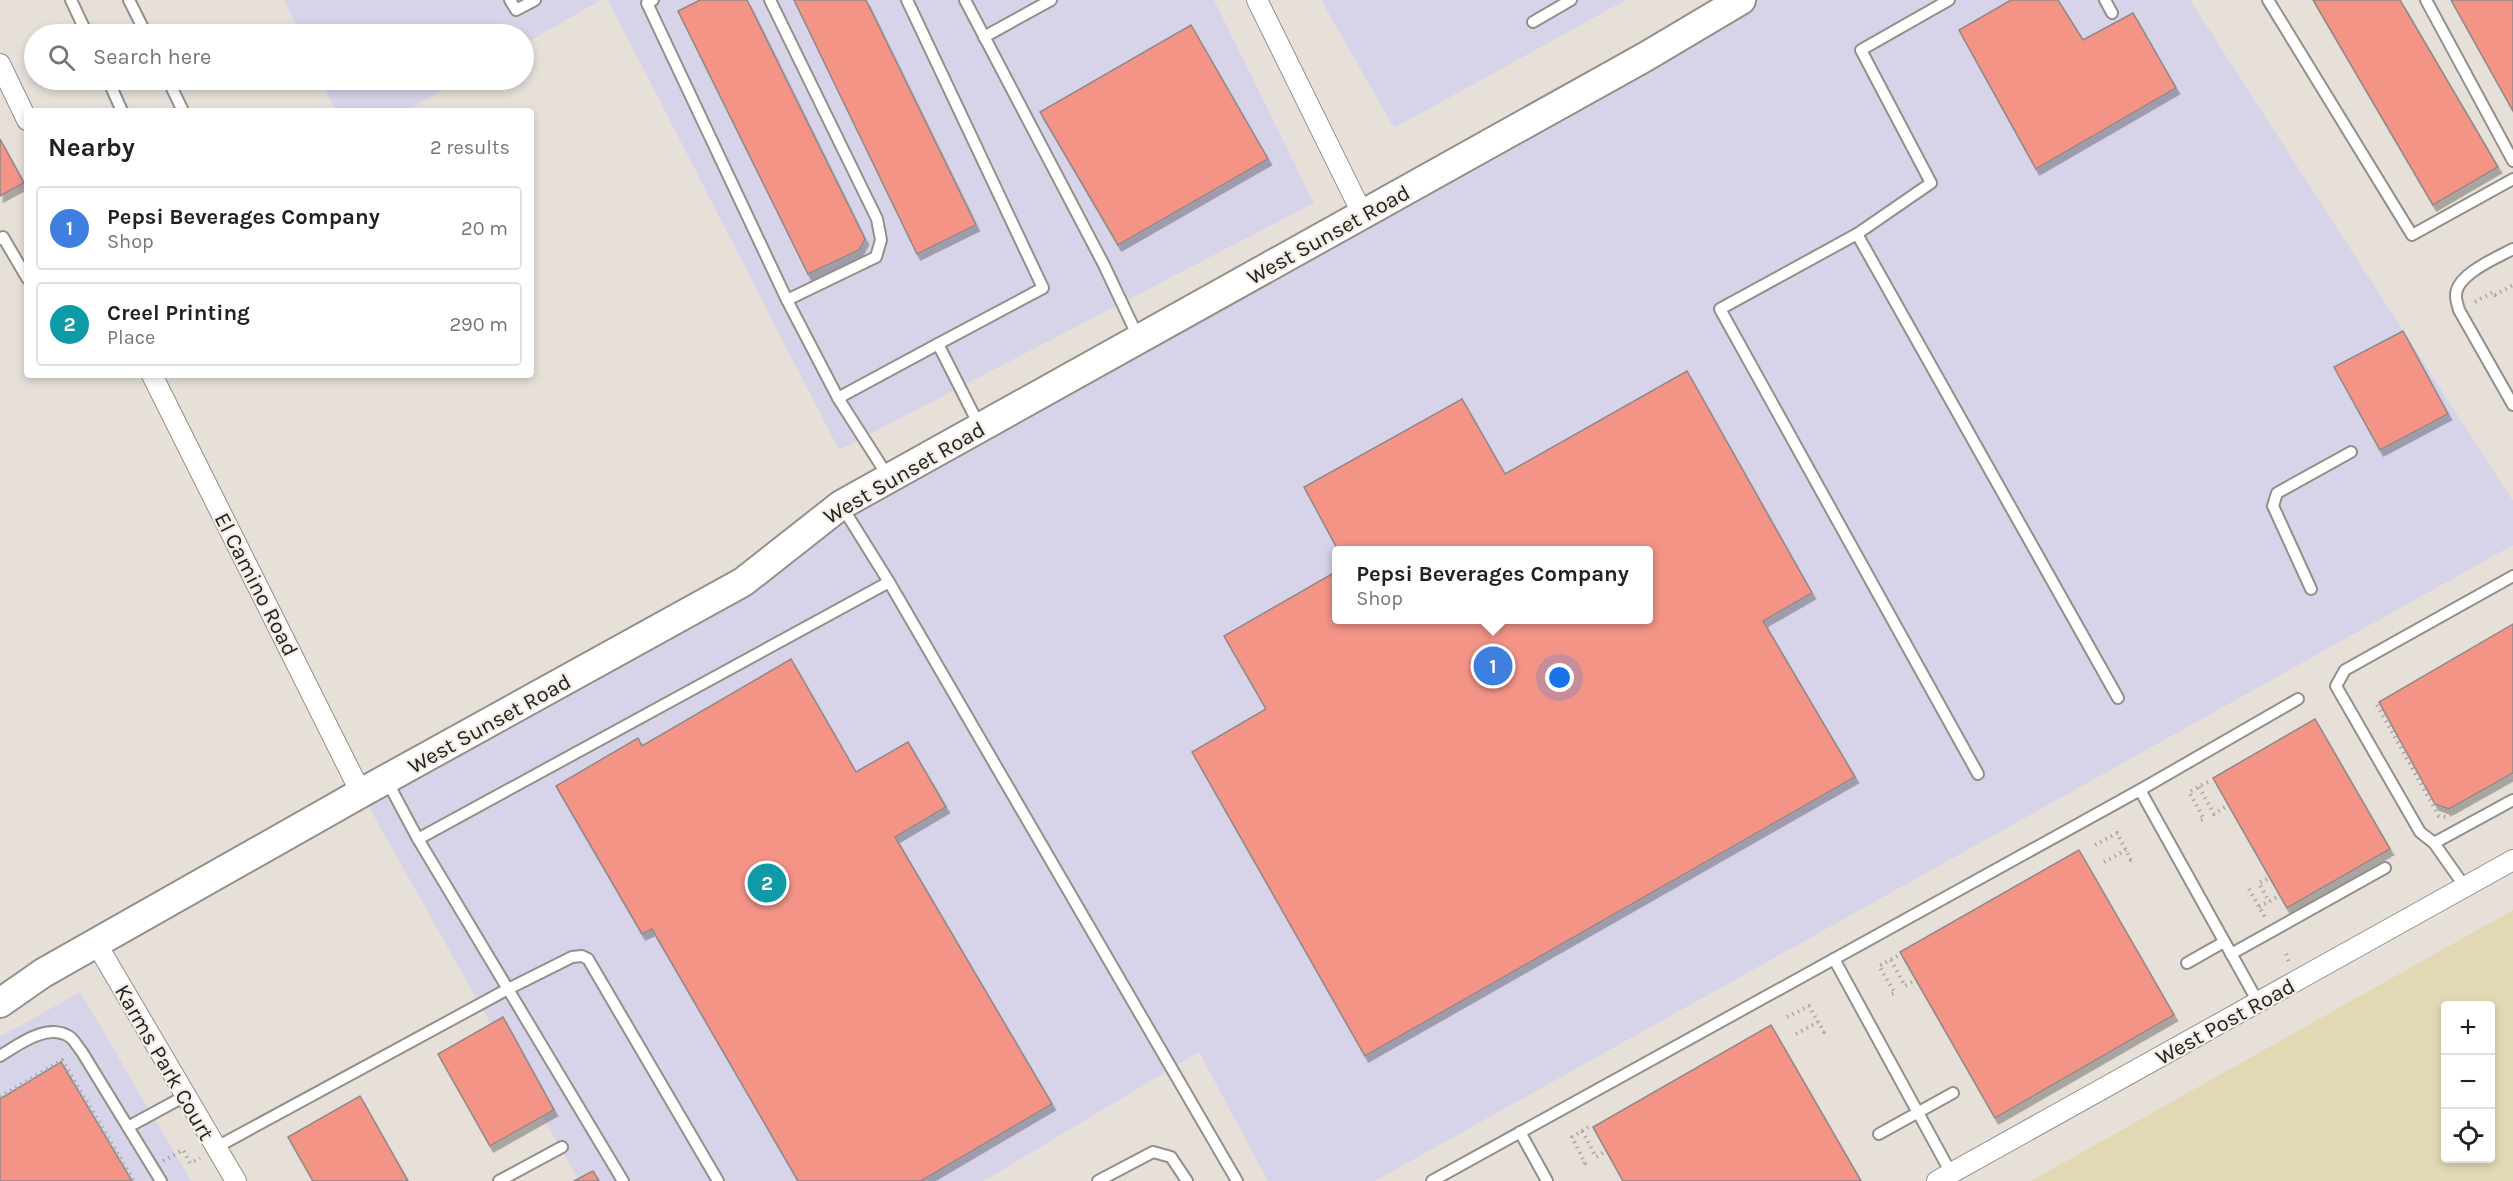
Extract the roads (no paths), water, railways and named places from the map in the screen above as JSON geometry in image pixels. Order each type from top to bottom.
[{"type":"main road","name":"West Sunset Road","points":[[0,1003],[43,973],[361,793],[743,582],[841,505],[1646,57],[1741,0]]},
{"type":"main road","name":"West Sunset Road","points":[[0,981],[43,973]]},
{"type":"street","points":[[1257,0],[1363,215]]},
{"type":"street","points":[[0,64],[24,114]]},
{"type":"street","name":"El Camino Road","points":[[154,378],[361,793]]},
{"type":"street","name":"West Post Road","points":[[1944,1177],[2513,860]]},
{"type":"street","name":"Karms Park Court","points":[[96,943],[185,1096],[208,1153],[236,1181]]},
{"type":"lane","points":[[71,0],[82,24]]},
{"type":"lane","points":[[129,0],[141,24]]},
{"type":"lane","points":[[510,0],[516,10],[535,0]]},
{"type":"lane","points":[[653,0],[647,3],[787,300],[838,398],[889,478]]},
{"type":"lane","points":[[770,0],[876,219],[881,240],[876,257],[787,300]]},
{"type":"lane","points":[[838,398],[1043,288],[908,0]]},
{"type":"lane","points":[[964,0],[1104,265],[1139,339]]},
{"type":"lane","points":[[984,37],[1051,0]]},
{"type":"lane","points":[[1533,22],[1571,0]]},
{"type":"lane","points":[[1949,0],[1861,50],[1931,183],[1857,234],[1720,309],[1978,774]]},
{"type":"lane","points":[[2105,0],[2112,13]]},
{"type":"lane","points":[[2268,0],[2412,235],[2513,178]]},
{"type":"lane","points":[[2426,0],[2513,160]]},
{"type":"lane","points":[[113,90],[121,108]]},
{"type":"lane","points":[[173,90],[182,108]]},
{"type":"lane","points":[[1857,234],[2118,698]]},
{"type":"lane","points":[[0,238],[3,237],[24,273]]},
{"type":"lane","points":[[2513,249],[2469,274],[2458,284],[2456,296],[2459,310],[2513,405]]},
{"type":"lane","points":[[938,344],[980,427]]},
{"type":"lane","points":[[2311,589],[2273,506],[2277,493],[2351,452]]},
{"type":"lane","points":[[841,505],[889,582],[1237,1181]]},
{"type":"lane","points":[[2464,887],[2434,843],[2420,832],[2336,686],[2345,670],[2513,576]]},
{"type":"lane","points":[[418,839],[889,582]]},
{"type":"lane","points":[[1432,1181],[2140,790],[2298,699]]},
{"type":"lane","points":[[386,781],[418,839],[623,1181]]},
{"type":"lane","points":[[2140,790],[2258,1002]]},
{"type":"lane","points":[[2434,843],[2513,800]]},
{"type":"lane","points":[[2231,954],[2385,868]]},
{"type":"lane","points":[[2187,963],[2224,942]]},
{"type":"lane","points":[[208,1153],[508,989],[572,957],[582,956],[588,959],[718,1181]]},
{"type":"lane","points":[[1834,959],[1918,1113],[1944,1177]]},
{"type":"lane","points":[[0,1056],[33,1036],[54,1032],[70,1037],[82,1052],[161,1181]]},
{"type":"lane","points":[[1879,1134],[1953,1093]]},
{"type":"lane","points":[[128,1127],[185,1096]]},
{"type":"lane","points":[[1520,1132],[1547,1181]]},
{"type":"lane","points":[[499,1181],[562,1147]]},
{"type":"lane","points":[[1098,1181],[1153,1152],[1171,1157],[1187,1181]]},
{"type":"place","name":"Pepsi Beverages Company","points":[[1493,666]]},
{"type":"place","name":"Creel Printing","points":[[767,883]]}]
